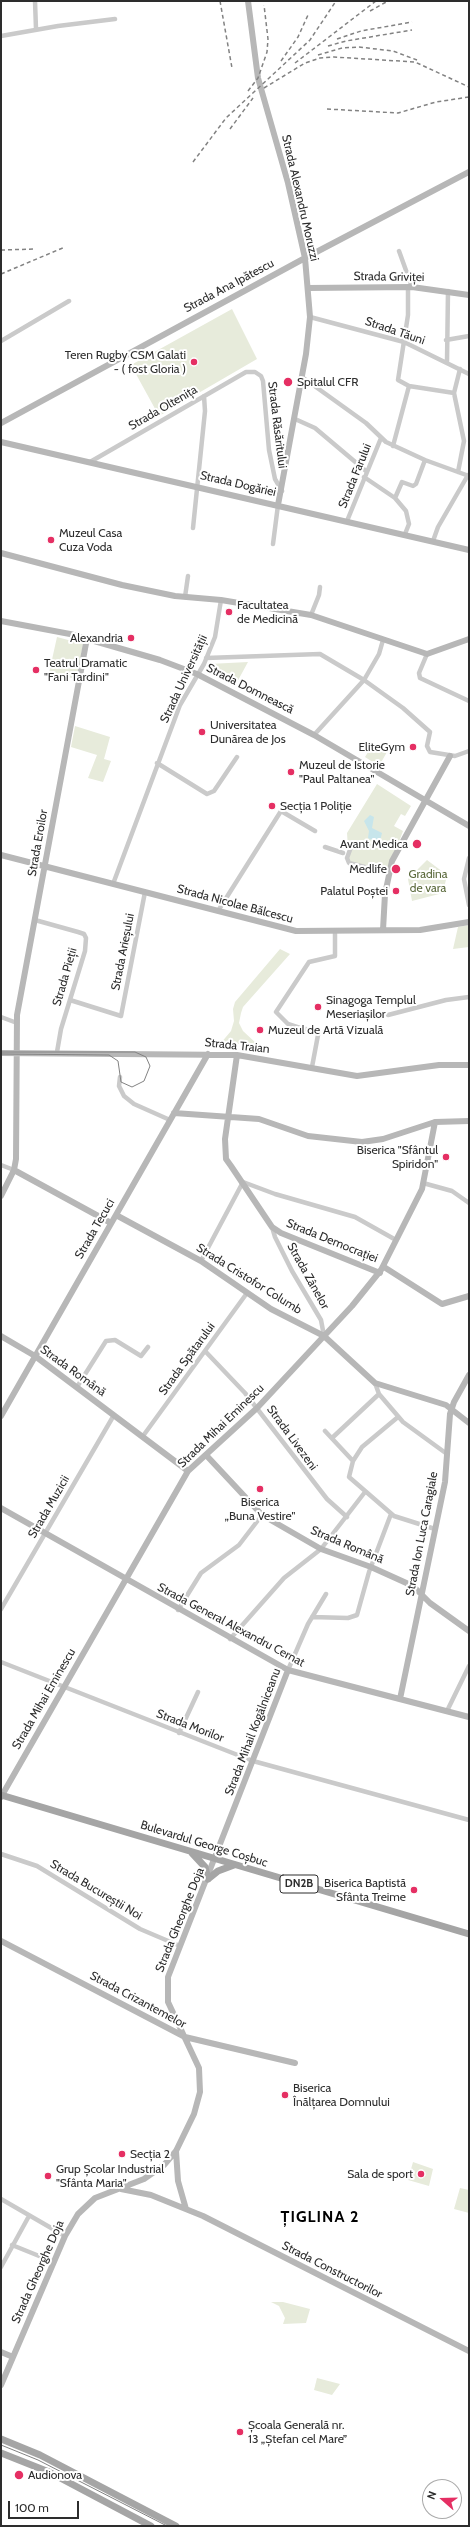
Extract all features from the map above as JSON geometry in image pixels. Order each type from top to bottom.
[{"type":"main road","name":"Bulevardul George Coșbuc","points":[[1,1796],[469,1934]]},
{"type":"main road","points":[[190,1851],[205,1867],[208,1879],[222,1869],[235,1865]]},
{"type":"main road","points":[[2,2439],[40,2455],[176,2526]]},
{"type":"main road","points":[[1,2453],[49,2472],[151,2526]]},
{"type":"street","points":[[35,1],[36,29]]},
{"type":"street","name":"Strada Alexandru Moruzzi","points":[[248,1],[258,78],[288,183],[305,258],[310,317],[302,377],[282,491],[278,505],[273,544]]},
{"type":"street","points":[[1,36],[36,29],[115,19]]},
{"type":"street","name":"Strada Ana Ipătescu","points":[[1,423],[305,258],[469,172]]},
{"type":"street","points":[[399,251],[410,288],[408,316],[398,380],[409,386],[454,393]]},
{"type":"street","name":"Strada Griviței","points":[[308,288],[410,288],[448,291],[469,295]]},
{"type":"street","points":[[447,362],[446,340],[448,291]]},
{"type":"street","points":[[1,341],[69,301]]},
{"type":"street","name":"Strada Tăuni","points":[[310,317],[404,342],[469,374]]},
{"type":"street","points":[[446,340],[469,336]]},
{"type":"street","points":[[458,472],[464,441],[454,393],[460,369]]},
{"type":"street","name":"Strada Oltenița","points":[[90,462],[246,372]]},
{"type":"street","name":"Strada Răsăritului","points":[[246,372],[256,372],[261,376],[263,381],[269,450],[275,479],[282,491]]},
{"type":"street","points":[[302,377],[366,423],[381,438],[393,446],[425,460],[469,475],[438,527],[433,541]]},
{"type":"street","points":[[393,446],[409,386]]},
{"type":"street","points":[[193,528],[205,412],[204,396]]},
{"type":"street","points":[[295,419],[315,428],[366,471]]},
{"type":"street","name":"Strada Farului","points":[[347,521],[366,471],[381,438]]},
{"type":"street","name":"Strada Dogăriei","points":[[1,442],[198,486],[469,550]]},
{"type":"street","points":[[394,498],[402,482],[414,486],[416,484],[425,460]]},
{"type":"street","points":[[364,477],[394,498],[406,511],[409,519],[405,534]]},
{"type":"street","points":[[1,552],[122,585],[185,597],[221,600],[311,615],[427,654],[469,640]]},
{"type":"street","points":[[185,597],[188,576]]},
{"type":"street","points":[[311,615],[319,595],[320,587]]},
{"type":"street","name":"Strada Universității","points":[[113,884],[157,763],[180,705],[206,658],[215,637],[221,600]]},
{"type":"street","name":"Strada Domnească","points":[[1,621],[54,630],[87,638],[173,664],[197,674],[314,735],[469,826]]},
{"type":"street","name":"Strada Eroilor","points":[[14,1170],[18,1052],[17,1023],[87,638]]},
{"type":"street","points":[[314,735],[364,680],[379,654],[383,640]]},
{"type":"street","points":[[206,658],[320,654],[364,680],[397,703],[430,732],[427,746],[429,750],[450,756],[458,756],[469,751]]},
{"type":"street","points":[[427,654],[419,673],[420,678],[469,701]]},
{"type":"street","points":[[383,930],[388,872],[396,851],[450,756]]},
{"type":"street","points":[[157,763],[208,794],[214,791],[237,757]]},
{"type":"street","points":[[218,911],[281,811],[315,831]]},
{"type":"street","points":[[326,847],[344,853]]},
{"type":"street","points":[[351,847],[347,858],[349,863],[388,872]]},
{"type":"street","name":"Strada Nicolae Bălcescu","points":[[1,855],[296,932],[420,930],[469,922]]},
{"type":"street","points":[[469,858],[466,864],[464,885],[469,905]]},
{"type":"street","name":"Strada Arieșului","points":[[70,1000],[121,1016],[145,892]]},
{"type":"street","name":"Strada Pieții","points":[[35,920],[78,932],[85,936],[86,947],[70,1000],[57,1052]]},
{"type":"street","points":[[312,1067],[317,1032],[288,1024],[276,1012],[309,962],[335,956],[335,932]]},
{"type":"street","points":[[388,1016],[446,1000],[469,997]]},
{"type":"street","points":[[1,1017],[17,1023]]},
{"type":"street","name":"Strada Traian","points":[[1,1053],[57,1052],[237,1055],[357,1076],[439,1065],[469,1065]]},
{"type":"street","name":"Strada Tecuci","points":[[1,1416],[208,1054]]},
{"type":"street","name":"Strada Democrației","points":[[237,1055],[228,1117],[225,1146],[226,1159],[272,1227],[281,1233],[380,1273]]},
{"type":"street","points":[[120,1077],[119,1086],[124,1096],[134,1104],[170,1120]]},
{"type":"street","points":[[174,1113],[267,1120],[308,1136],[362,1142],[383,1139],[435,1122],[469,1121]]},
{"type":"street","name":"Strada Mihai Eminescu","points":[[1,1796],[188,1471],[257,1408],[380,1273],[423,1184],[435,1122]]},
{"type":"street","points":[[1,1165],[14,1170],[111,1223]]},
{"type":"street","points":[[1,1196],[14,1170]]},
{"type":"street","points":[[201,1261],[243,1182],[275,1194],[355,1217],[396,1240]]},
{"type":"street","points":[[423,1184],[452,1191],[469,1203]]},
{"type":"street","name":"Strada Cristofor Columb","points":[[116,1215],[201,1261],[271,1309],[324,1336],[375,1383],[452,1408],[469,1423]]},
{"type":"street","name":"Strada Zânelor","points":[[272,1227],[286,1259],[321,1320],[324,1336]]},
{"type":"street","name":"Strada Democrației","points":[[384,1266],[442,1304],[469,1296]]},
{"type":"street","name":"Strada Spătarului","points":[[142,1436],[247,1293]]},
{"type":"street","name":"Strada Română","points":[[1,1336],[35,1356],[188,1471]]},
{"type":"street","points":[[77,1387],[106,1341],[115,1340],[141,1356],[148,1347]]},
{"type":"street","name":"Strada Livezeni","points":[[205,1351],[257,1408],[320,1492],[347,1517]]},
{"type":"street","name":"Strada Ion Luca Caragiale","points":[[400,1699],[445,1482],[452,1408],[469,1375]]},
{"type":"street","points":[[375,1383],[379,1394],[398,1417],[418,1435],[447,1454]]},
{"type":"street","points":[[332,1438],[379,1394]]},
{"type":"street","name":"Strada Muzicii","points":[[1,1610],[114,1415]]},
{"type":"street","points":[[398,1417],[362,1447],[353,1461],[349,1477],[391,1514],[435,1529]]},
{"type":"street","points":[[325,1431],[353,1461]]},
{"type":"street","name":"Strada Română","points":[[206,1454],[262,1515],[321,1549],[371,1567],[413,1586],[421,1595],[469,1631]]},
{"type":"street","points":[[230,1639],[284,1578],[321,1549],[365,1492]]},
{"type":"street","name":"Strada General Alexandru Cernat","points":[[1,1508],[178,1610],[288,1670],[469,1717]]},
{"type":"street","points":[[312,1617],[348,1618],[357,1615],[371,1567],[391,1514]]},
{"type":"street","points":[[178,1610],[201,1573],[239,1545],[262,1515]]},
{"type":"street","name":"Strada Mihail Kogălniceanu","points":[[216,1859],[288,1670],[312,1617],[326,1594]]},
{"type":"street","name":"Strada Morilor","points":[[1,1662],[253,1761],[469,1820]]},
{"type":"street","points":[[447,1711],[469,1666]]},
{"type":"street","points":[[179,1733],[198,1692]]},
{"type":"street","name":"Strada Bucureștii Noi","points":[[1,1854],[37,1866],[125,1920],[180,1946]]},
{"type":"street","name":"Strada Gheorghe Doja","points":[[1,2386],[54,2262],[75,2218],[90,2202],[151,2175],[164,2165],[176,2150],[194,2114],[200,2092],[199,2068],[168,2002],[166,1990],[168,1977],[216,1859]]},
{"type":"street","name":"Strada Crizantemelor","points":[[1,1941],[185,2037],[295,2063]]},
{"type":"street","points":[[176,2150],[178,2181],[186,2208]]},
{"type":"street","name":"Strada Constructorilor","points":[[119,2189],[143,2193],[186,2208],[469,2351]]},
{"type":"street","points":[[1,2199],[66,2236]]},
{"type":"street","points":[[1,2267],[12,2244],[29,2216]]},
{"type":"street","points":[[12,2244],[54,2262]]},
{"type":"street","points":[[1,2352],[13,2356]]},
{"type":"green space","name":"Teren Rugby CSM Galati - ( fost Gloria )","points":[[232,309],[257,359],[159,416],[131,365]]},
{"type":"green space","points":[[57,637],[83,644],[77,679],[49,673]]},
{"type":"green space","points":[[248,662],[236,684],[206,670],[209,664]]},
{"type":"green space","points":[[75,726],[110,737],[104,759],[111,761],[103,782],[88,778],[97,755],[71,747]]},
{"type":"green space","points":[[373,744],[387,752],[379,766],[365,757]]},
{"type":"green space","points":[[377,784],[411,806],[405,816],[401,814],[394,826],[403,831],[388,871],[349,862],[347,833]]},
{"type":"green space","name":"Gradina de vara","points":[[427,860],[447,875],[443,893],[412,901],[408,879]]},
{"type":"green space","points":[[469,925],[469,947],[453,949],[458,927]]},
{"type":"green space","points":[[280,949],[290,954],[243,1007],[241,1013],[239,1023],[243,1031],[257,1044],[220,1044],[231,1031],[234,1021],[233,1009],[235,1002]]},
{"type":"green space","name":"Sala de sport","points":[[413,2162],[433,2169],[429,2186],[408,2180]]},
{"type":"green space","points":[[460,2188],[469,2190],[469,2213],[454,2209]]},
{"type":"green space","points":[[271,2302],[283,2302],[310,2309],[306,2323],[283,2324],[285,2318],[279,2306]]},
{"type":"green space","points":[[317,2378],[340,2384],[332,2395],[314,2390]]},
{"type":"water","points":[[370,815],[374,817],[372,828],[382,833],[380,841],[376,842],[368,838],[369,831],[364,821]]},
{"type":"tram line","points":[[1,1052],[135,1052],[146,1057],[150,1066],[144,1081],[132,1087],[121,1082],[118,1061],[109,1055],[1,1054]]},
{"type":"tram line","points":[[1,2445],[38,2460],[167,2526]]},
{"type":"railway","points":[[220,1],[232,68]]},
{"type":"railway","points":[[193,162],[226,118],[310,40],[336,1]]},
{"type":"railway","points":[[295,63],[376,1]]},
{"type":"railway","points":[[370,11],[388,1]]},
{"type":"railway","points":[[248,91],[258,78],[267,52],[268,39],[264,5]]},
{"type":"railway","points":[[281,61],[298,37],[308,15]]},
{"type":"railway","points":[[337,39],[361,31],[412,22]]},
{"type":"railway","points":[[328,46],[346,41],[412,30]]},
{"type":"railway","points":[[318,55],[342,48],[359,47],[393,51],[417,60]]},
{"type":"railway","points":[[264,88],[305,63],[320,58],[334,57],[415,62],[469,87]]},
{"type":"railway","points":[[327,109],[398,113],[436,102],[469,97]]},
{"type":"railway","points":[[230,129],[253,98]]},
{"type":"railway","points":[[1,274],[65,247]]},
{"type":"railway","points":[[1,250],[35,249]]},
{"type":"place","name":"Teren Rugby CSM Galati - ( fost Gloria )","points":[[194,362]]},
{"type":"place","name":"Spitalul CFR","points":[[288,382]]},
{"type":"place","name":"Muzeul Casa Cuza Voda","points":[[51,540]]},
{"type":"place","name":"Facultatea de Medicină","points":[[229,612]]},
{"type":"place","name":"Alexandria","points":[[131,638]]},
{"type":"place","name":"Teatrul Dramatic \"Fani Tardini\"","points":[[36,670]]},
{"type":"place","name":"Universitatea Dunărea de Jos","points":[[202,732]]},
{"type":"place","name":"EliteGym","points":[[413,747]]},
{"type":"place","name":"Muzeul de Istorie \"Paul Paltanea\"","points":[[291,772]]},
{"type":"place","name":"Secția 1 Poliție","points":[[272,806]]},
{"type":"place","name":"Avant Medica","points":[[417,844]]},
{"type":"place","name":"Medlife","points":[[396,869]]},
{"type":"place","name":"Palatul Poștei","points":[[396,891]]},
{"type":"place","name":"Sinagoga Templul Meseriașilor","points":[[318,1007]]},
{"type":"place","name":"Muzeul de Artă Vizuală","points":[[260,1030]]},
{"type":"place","name":"Biserica \"Sfântul Spiridon\"","points":[[446,1157]]},
{"type":"place","name":"Biserica „Buna Vestire\"","points":[[260,1489]]},
{"type":"place","name":"Biserica Baptistă Sfânta Treime","points":[[414,1890]]},
{"type":"place","name":"Biserica Înălțarea Domnului","points":[[285,2095]]},
{"type":"place","name":"Secția 2","points":[[122,2154]]},
{"type":"place","name":"Sala de sport","points":[[421,2174]]},
{"type":"place","name":"Grup Școlar Industrial \"Sfânta Maria\"","points":[[48,2176]]},
{"type":"place","name":"Școala Generală nr. 13 „Ștefan cel Mare”","points":[[240,2432]]},
{"type":"place","name":"Audionova","points":[[19,2475]]},
{"type":"district","name":"ȚIGLINA 2","points":[[320,2217]]}]
